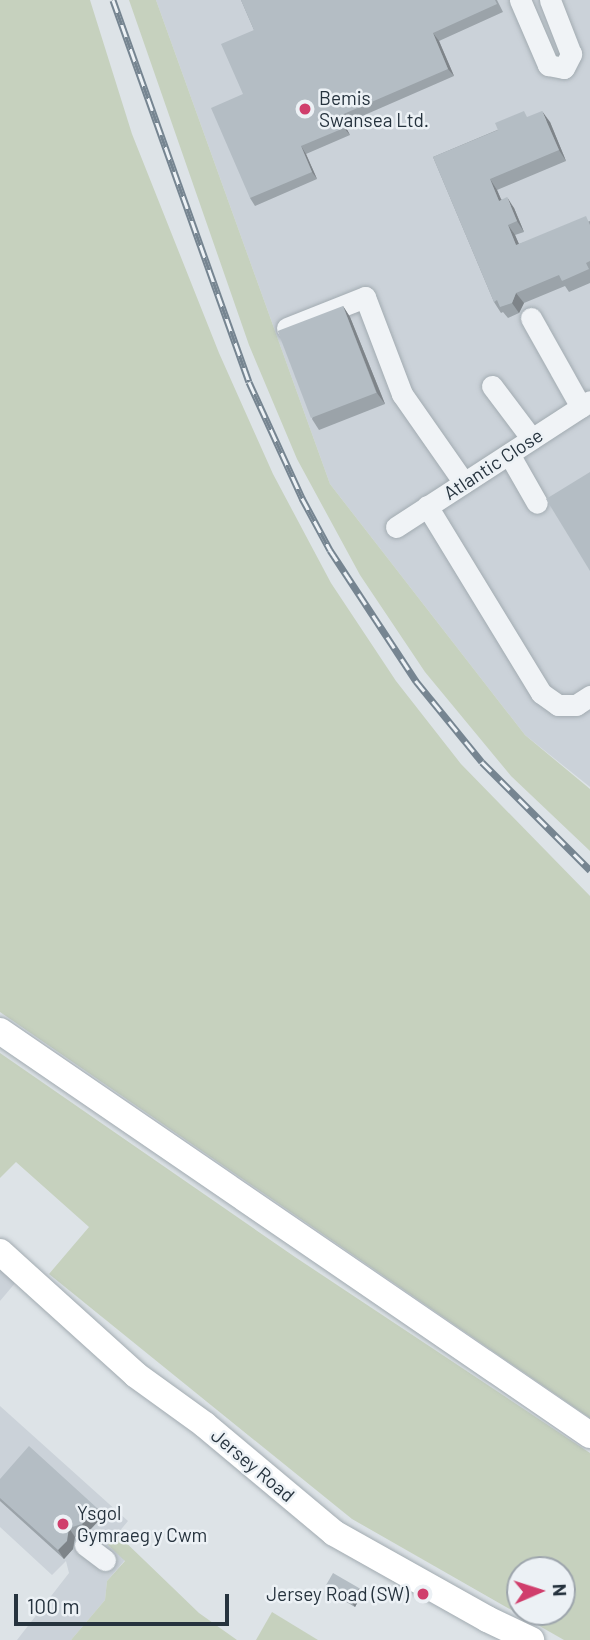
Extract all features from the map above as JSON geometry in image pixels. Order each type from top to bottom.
[{"type":"main road","points":[[0,1031],[590,1435]]},
{"type":"main road","name":"Jersey Road","points":[[0,1252],[136,1375],[205,1425],[334,1533],[487,1619],[531,1640]]},
{"type":"street","points":[[520,0],[548,65],[564,68],[571,54],[550,0]]},
{"type":"street","points":[[287,328],[365,297],[402,394],[464,482]]},
{"type":"street","points":[[531,318],[585,404]]},
{"type":"street","points":[[492,386],[532,439]]},
{"type":"street","name":"Atlantic Close","points":[[396,527],[585,404]]},
{"type":"street","points":[[509,454],[537,503]]},
{"type":"street","points":[[427,506],[541,693],[558,705],[585,707]]},
{"type":"street","points":[[85,1545],[105,1560]]},
{"type":"shaded area","points":[[156,0],[590,0],[590,787],[525,735],[330,484]]},
{"type":"shaded area","points":[[0,1267],[16,1282],[0,1301]]},
{"type":"shaded area","name":"Ysgol Gymraeg y Cwm","points":[[0,1406],[128,1521],[108,1545],[125,1560],[107,1581],[105,1600],[71,1640],[17,1640],[69,1573],[66,1561],[52,1575],[0,1527]]},
{"type":"green space","points":[[0,0],[90,0],[132,134],[219,353],[273,474],[331,583],[396,681],[461,764],[590,896],[590,1418],[0,1012]]},
{"type":"green space","points":[[129,0],[156,0],[330,484],[525,735],[590,789],[590,851],[511,776],[425,672],[360,575],[297,459],[249,345]]},
{"type":"green space","points":[[0,1053],[295,1257],[590,1453],[590,1640],[564,1640],[539,1626],[576,1626],[576,1556],[506,1556],[506,1607],[352,1519],[49,1274],[89,1227],[16,1162],[0,1178]]},
{"type":"green space","points":[[117,1534],[199,1613],[237,1640],[71,1640],[105,1600],[107,1581],[125,1561],[108,1545]]},
{"type":"green space","points":[[272,1612],[318,1640],[256,1640]]},
{"type":"building","name":"Bemis Swansea Ltd.","points":[[241,0],[495,0],[497,4],[433,33],[448,69],[339,116],[344,128],[301,146],[312,172],[250,198],[211,108],[243,94],[221,44],[254,30]]},
{"type":"building","points":[[524,111],[527,117],[542,111],[559,150],[490,179],[499,201],[507,197],[517,221],[508,225],[516,245],[586,216],[590,225],[590,261],[586,263],[589,269],[562,281],[559,275],[516,293],[512,303],[500,307],[497,300],[494,302],[433,157],[498,130],[495,123]]},
{"type":"building","points":[[343,306],[376,393],[311,418],[278,331]]},
{"type":"building","points":[[590,472],[590,571],[546,499]]},
{"type":"building","points":[[29,1446],[97,1508],[82,1524],[69,1528],[67,1541],[58,1550],[0,1498],[0,1479]]},
{"type":"building","points":[[333,1573],[359,1588],[351,1601],[325,1586]]},
{"type":"railway","points":[[113,0],[249,382],[302,498],[330,550],[416,681],[482,762],[590,870]]},
{"type":"place","name":"Bemis Swansea Ltd.","points":[[305,109]]},
{"type":"place","name":"Ysgol Gymraeg y Cwm","points":[[63,1524]]},
{"type":"place","name":"Jersey Road (SW)","points":[[423,1594]]}]
